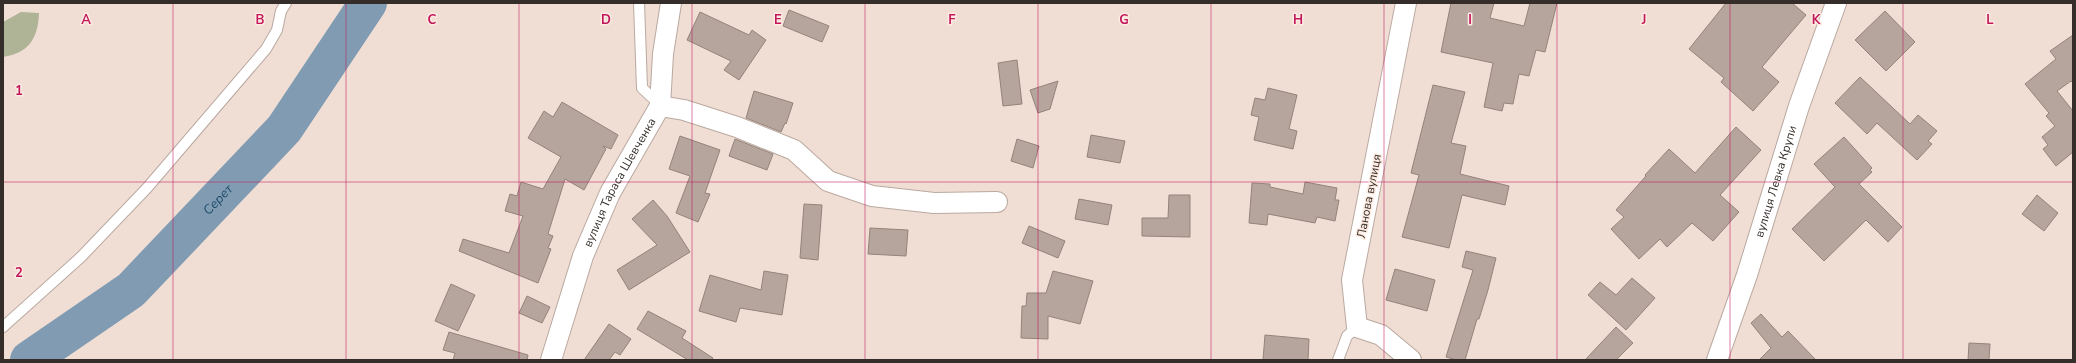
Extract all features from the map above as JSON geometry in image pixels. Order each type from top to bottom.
[{"type":"street","name":"вулиця Тараса Шевченка","points":[[551,360],[563,327],[583,256],[610,193],[660,106],[663,54],[671,3]]},
{"type":"street","name":"Ланова вулиця","points":[[1357,327],[1352,280],[1406,3]]},
{"type":"street","name":"вулиця Левка Крупи","points":[[1717,360],[1747,275],[1799,106],[1836,3]]},
{"type":"street","points":[[660,106],[684,110],[737,127],[794,150],[828,181],[872,196],[934,203],[997,202]]},
{"type":"street","points":[[1357,327],[1381,335],[1411,360]]},
{"type":"lane","points":[[3,327],[81,258],[152,182],[266,49],[277,30],[280,11],[286,3]]},
{"type":"lane","points":[[639,3],[642,88],[660,106]]},
{"type":"lane","points":[[1338,360],[1347,336],[1357,327]]},
{"type":"green space","points":[[21,12],[39,13],[37,30],[26,48],[12,55],[3,57],[3,22]]},
{"type":"building","points":[[1451,3],[1494,3],[1490,18],[1524,26],[1530,3],[1557,3],[1545,52],[1536,50],[1529,76],[1519,74],[1513,104],[1504,103],[1502,111],[1484,107],[1493,63],[1441,52]]},
{"type":"building","points":[[1726,3],[1792,3],[1806,15],[1762,67],[1779,82],[1753,111],[1721,82],[1724,78],[1689,49]]},
{"type":"building","points":[[789,10],[829,26],[822,42],[783,26]]},
{"type":"building","points":[[1885,11],[1915,42],[1886,71],[1855,40]]},
{"type":"building","points":[[700,12],[749,35],[752,30],[766,40],[739,80],[724,70],[731,61],[687,40]]},
{"type":"building","points":[[2073,35],[2073,83],[2071,81],[2057,91],[2073,111],[2073,152],[2056,166],[2043,149],[2048,145],[2042,137],[2055,126],[2046,116],[2049,113],[2025,84],[2056,59],[2050,51]]},
{"type":"building","points":[[1017,60],[1022,104],[1003,106],[998,63]]},
{"type":"building","points":[[1860,77],[1910,124],[1918,115],[1937,131],[1928,141],[1932,144],[1917,160],[1877,123],[1867,134],[1835,103]]},
{"type":"building","points":[[1058,81],[1050,109],[1038,113],[1030,90]]},
{"type":"building","points":[[1433,85],[1465,92],[1451,143],[1466,146],[1460,174],[1509,186],[1505,205],[1462,195],[1449,248],[1402,237],[1419,175],[1411,173]]},
{"type":"building","points":[[1268,88],[1297,95],[1289,129],[1297,131],[1293,149],[1254,140],[1259,117],[1251,115],[1255,98],[1265,100]]},
{"type":"building","points":[[754,91],[793,103],[786,124],[785,123],[781,132],[746,118]]},
{"type":"building","points":[[562,102],[618,135],[611,149],[603,146],[606,149],[584,190],[565,179],[548,234],[553,236],[548,248],[551,249],[538,283],[459,251],[463,239],[509,253],[523,216],[505,211],[510,194],[517,196],[521,182],[543,189],[561,157],[528,138],[544,111],[553,117]]},
{"type":"building","points":[[1736,127],[1761,150],[1720,195],[1739,212],[1713,241],[1692,223],[1667,247],[1660,239],[1639,259],[1611,229],[1624,217],[1616,210],[1669,149],[1695,173]]},
{"type":"building","points":[[1091,135],[1125,141],[1120,163],[1087,157]]},
{"type":"building","points":[[680,136],[720,150],[705,193],[710,194],[698,222],[676,213],[690,176],[669,169]]},
{"type":"building","points":[[1844,137],[1872,168],[1870,170],[1872,172],[1859,184],[1902,227],[1888,242],[1866,220],[1824,261],[1792,229],[1835,187],[1814,164]]},
{"type":"building","points":[[735,139],[773,154],[767,170],[729,156]]},
{"type":"building","points":[[1017,139],[1039,146],[1033,168],[1011,161]]},
{"type":"building","points":[[1305,182],[1337,188],[1335,200],[1339,200],[1335,221],[1317,217],[1315,223],[1268,214],[1267,225],[1249,223],[1252,183],[1270,184],[1270,187],[1303,194]]},
{"type":"building","points":[[1169,195],[1190,195],[1190,237],[1142,236],[1142,218],[1168,218]]},
{"type":"building","points":[[2037,195],[2058,213],[2044,231],[2022,214]]},
{"type":"building","points":[[1079,199],[1112,205],[1108,225],[1075,219]]},
{"type":"building","points":[[653,200],[667,216],[690,252],[629,290],[617,270],[657,245],[632,219]]},
{"type":"building","points":[[804,204],[822,205],[818,260],[800,258]]},
{"type":"building","points":[[1029,226],[1065,241],[1058,258],[1022,243]]},
{"type":"building","points":[[870,228],[908,230],[906,256],[868,254]]},
{"type":"building","points":[[1466,251],[1496,258],[1488,290],[1479,319],[1477,319],[1465,360],[1457,360],[1446,357],[1473,270],[1462,267]]},
{"type":"building","points":[[1395,269],[1435,280],[1427,311],[1386,300]]},
{"type":"building","points":[[764,271],[788,275],[782,315],[740,308],[736,322],[699,311],[710,275],[761,290]]},
{"type":"building","points":[[1053,271],[1093,281],[1080,324],[1048,316],[1048,339],[1021,338],[1022,306],[1026,306],[1027,293],[1046,293]]},
{"type":"building","points":[[1632,278],[1655,298],[1626,330],[1588,295],[1600,282],[1616,295]]},
{"type":"building","points":[[451,284],[475,295],[458,331],[435,321]]},
{"type":"building","points":[[527,296],[550,307],[542,323],[519,313]]},
{"type":"building","points":[[648,311],[686,331],[682,338],[713,358],[712,360],[688,360],[637,329]]},
{"type":"building","points":[[1761,314],[1782,337],[1788,331],[1816,360],[1759,360],[1771,348],[1751,323]]},
{"type":"building","points":[[609,324],[631,339],[620,355],[615,352],[609,360],[584,360]]},
{"type":"building","points":[[1616,327],[1633,343],[1616,360],[1585,360]]},
{"type":"building","points":[[449,332],[528,355],[527,360],[453,360],[455,353],[443,350]]},
{"type":"building","points":[[1265,335],[1309,339],[1308,360],[1263,360]]},
{"type":"building","points":[[1969,343],[1990,344],[1989,360],[1968,360]]},
{"type":"waterway","name":"Серет","points":[[29,360],[131,290],[284,129],[368,3]]}]
